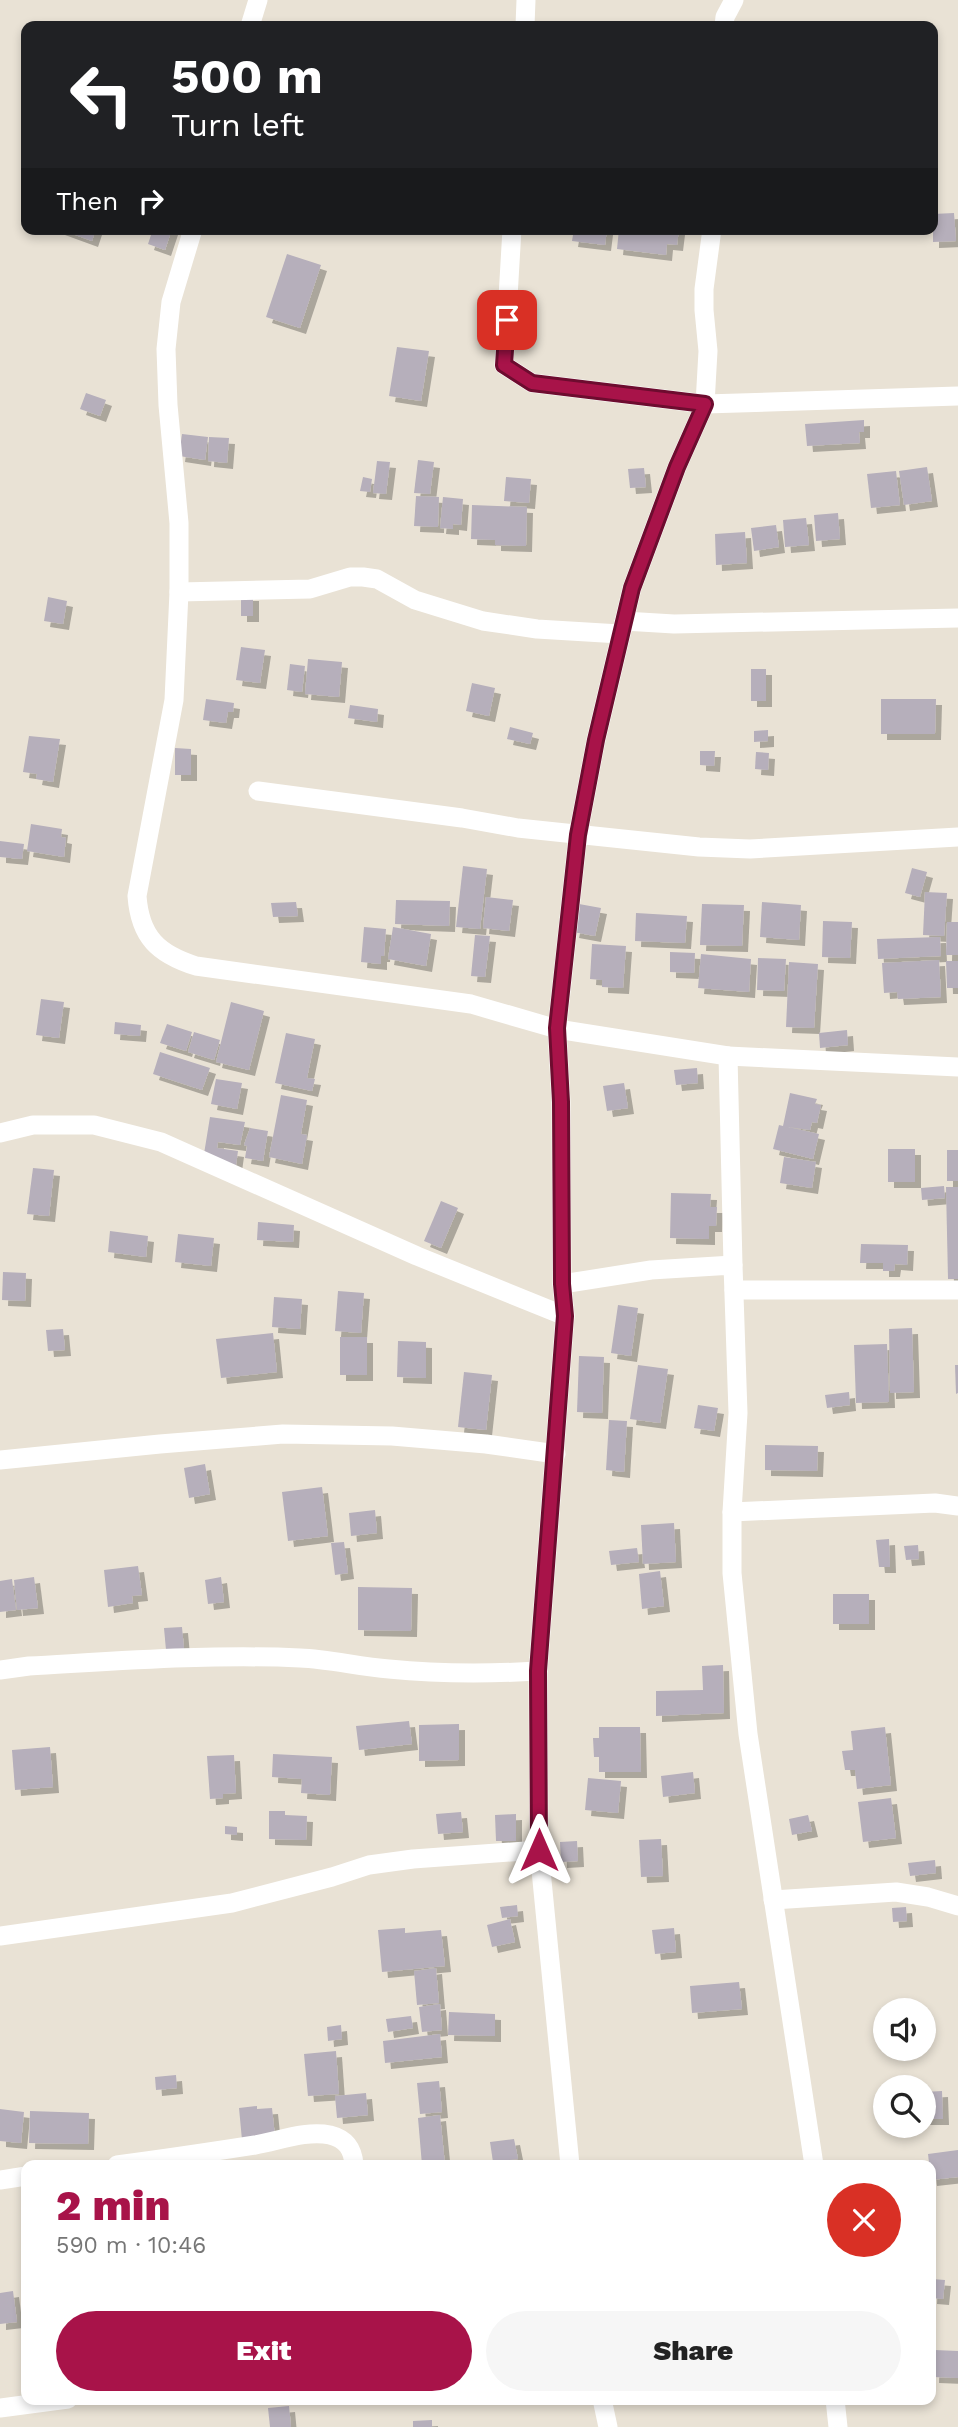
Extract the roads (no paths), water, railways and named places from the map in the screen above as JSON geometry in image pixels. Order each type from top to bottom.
[{"type":"street","points":[[252,21],[258,0]]},
{"type":"street","points":[[525,21],[526,0]]},
{"type":"street","points":[[725,21],[734,0]]},
{"type":"street","points":[[191,235],[171,302],[166,349],[168,405],[179,523],[179,592],[174,700],[137,896],[139,916],[149,936],[171,958],[196,966],[471,1004],[557,1028],[728,1056],[958,1067]]},
{"type":"street","points":[[512,235],[504,365],[532,383],[705,404],[958,396]]},
{"type":"street","points":[[570,2160],[539,1850],[538,1671],[565,1316],[562,1284],[561,1102],[557,1028],[578,835],[596,740],[622,628],[632,588],[677,467],[705,404],[708,351],[704,289],[711,235]]},
{"type":"street","points":[[179,592],[310,589],[350,577],[363,577],[377,579],[415,600],[483,621],[537,629],[958,618]]},
{"type":"street","points":[[258,791],[578,835],[699,847],[750,849],[958,837]]},
{"type":"street","points":[[728,1056],[738,1413],[732,1512],[732,1573],[748,1734],[813,2160]]},
{"type":"street","points":[[0,1133],[33,1125],[94,1125],[161,1142],[417,1256],[565,1316]]},
{"type":"street","points":[[562,1284],[651,1270],[733,1265]]},
{"type":"street","points":[[734,1290],[958,1290]]},
{"type":"street","points":[[0,1460],[283,1434],[392,1436],[486,1444],[555,1454]]},
{"type":"street","points":[[732,1512],[923,1503],[958,1506]]},
{"type":"street","points":[[0,1670],[29,1665],[214,1655],[303,1658],[453,1674],[538,1671]]},
{"type":"street","points":[[0,1936],[232,1903],[369,1865],[413,1859],[539,1850]]},
{"type":"street","points":[[773,1900],[896,1892],[928,1897],[958,1906]]},
{"type":"street","points":[[151,2160],[305,2135],[329,2135],[346,2142],[353,2152],[354,2160]]},
{"type":"street","points":[[0,2180],[21,2177]]},
{"type":"street","points":[[5,2414],[43,2405]]},
{"type":"street","points":[[603,2405],[608,2427]]},
{"type":"street","points":[[836,2405],[838,2427]]}]
